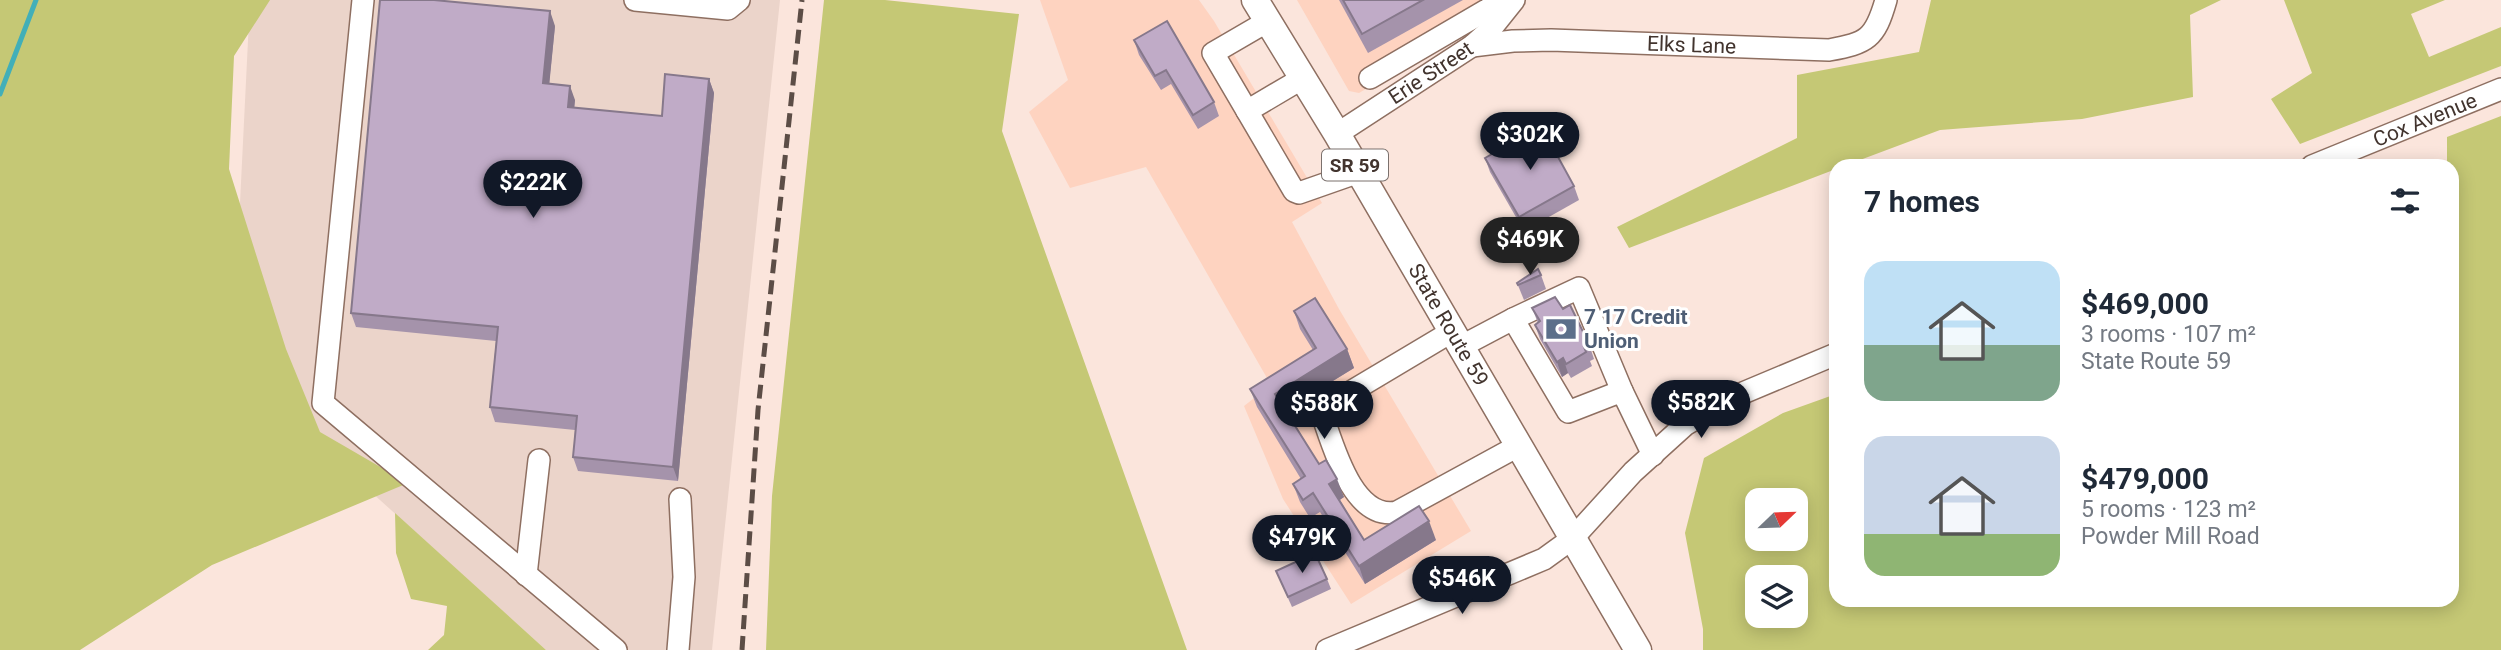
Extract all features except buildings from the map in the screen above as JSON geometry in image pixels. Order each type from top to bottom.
[{"type":"main road","name":"State Route 59","points":[[1262,11],[1337,134],[1638,650]]},
{"type":"street","points":[[363,0],[323,403],[615,650]]},
{"type":"street","points":[[635,0],[728,9],[739,0]]},
{"type":"street","points":[[1370,78],[1490,8],[1495,0]]},
{"type":"street","name":"Erie Street","points":[[1337,134],[1472,46],[1490,30],[1514,0]]},
{"type":"street","name":"Elks Lane","points":[[1472,46],[1551,40],[1829,50],[1856,46],[1869,39],[1879,24],[1886,0]]},
{"type":"street","points":[[1262,11],[1213,53],[1294,191],[1299,193],[1359,173]]},
{"type":"street","points":[[1247,111],[1303,78]]},
{"type":"street","name":"Cox Avenue","points":[[2329,159],[2501,89]]},
{"type":"street","points":[[1518,446],[1397,512],[1378,513],[1366,505],[1353,488],[1323,417],[1327,406],[1456,340],[1513,319],[1579,288],[1622,391],[1653,455]]},
{"type":"street","points":[[1513,319],[1568,412],[1622,391]]},
{"type":"street","points":[[1327,650],[1544,559],[1573,538],[1633,472],[1685,425],[1731,398],[1829,357]]},
{"type":"street","points":[[526,575],[538,460]]},
{"type":"street","points":[[678,650],[684,577],[680,499]]},
{"type":"shaded area","points":[[250,0],[780,0],[712,650],[546,650],[308,435],[234,325]]},
{"type":"shaded area","points":[[1040,0],[1199,0],[1322,203],[1292,222],[1339,309],[1471,531],[1351,604],[1283,499],[1244,406],[1271,385],[1146,167],[1070,188],[1029,112],[1068,80]]},
{"type":"shaded area","points":[[1297,0],[1504,0],[1496,12],[1359,93],[1349,91]]},
{"type":"green space","points":[[0,0],[270,0],[234,56],[229,169],[286,349],[320,432],[408,483],[212,565],[80,650],[0,650]]},
{"type":"green space","points":[[824,0],[885,0],[1019,14],[1002,131],[1187,650],[766,650],[772,496]]},
{"type":"green space","points":[[1931,0],[2221,0],[2190,15],[2193,97],[2082,119],[1940,130],[1863,159],[1829,159],[1829,172],[1629,248],[1617,227],[1797,138],[1797,75],[1919,52]]},
{"type":"green space","points":[[2284,0],[2445,0],[2411,14],[2429,57],[2501,27],[2501,66],[2300,144],[2271,99],[2312,73]]},
{"type":"green space","points":[[2501,116],[2501,650],[1703,650],[1703,629],[1685,533],[1704,458],[1783,413],[1829,397],[1829,607],[2459,607],[2459,159],[2447,159],[2447,137]]},
{"type":"green space","points":[[395,513],[546,650],[428,650],[444,635],[447,606],[411,599],[396,553]]},
{"type":"waterway","points":[[0,94],[36,0]]},
{"type":"railway","points":[[742,650],[758,410],[802,0]]},
{"type":"place","name":"7 17 Credit Union","points":[[1561,329]]}]
